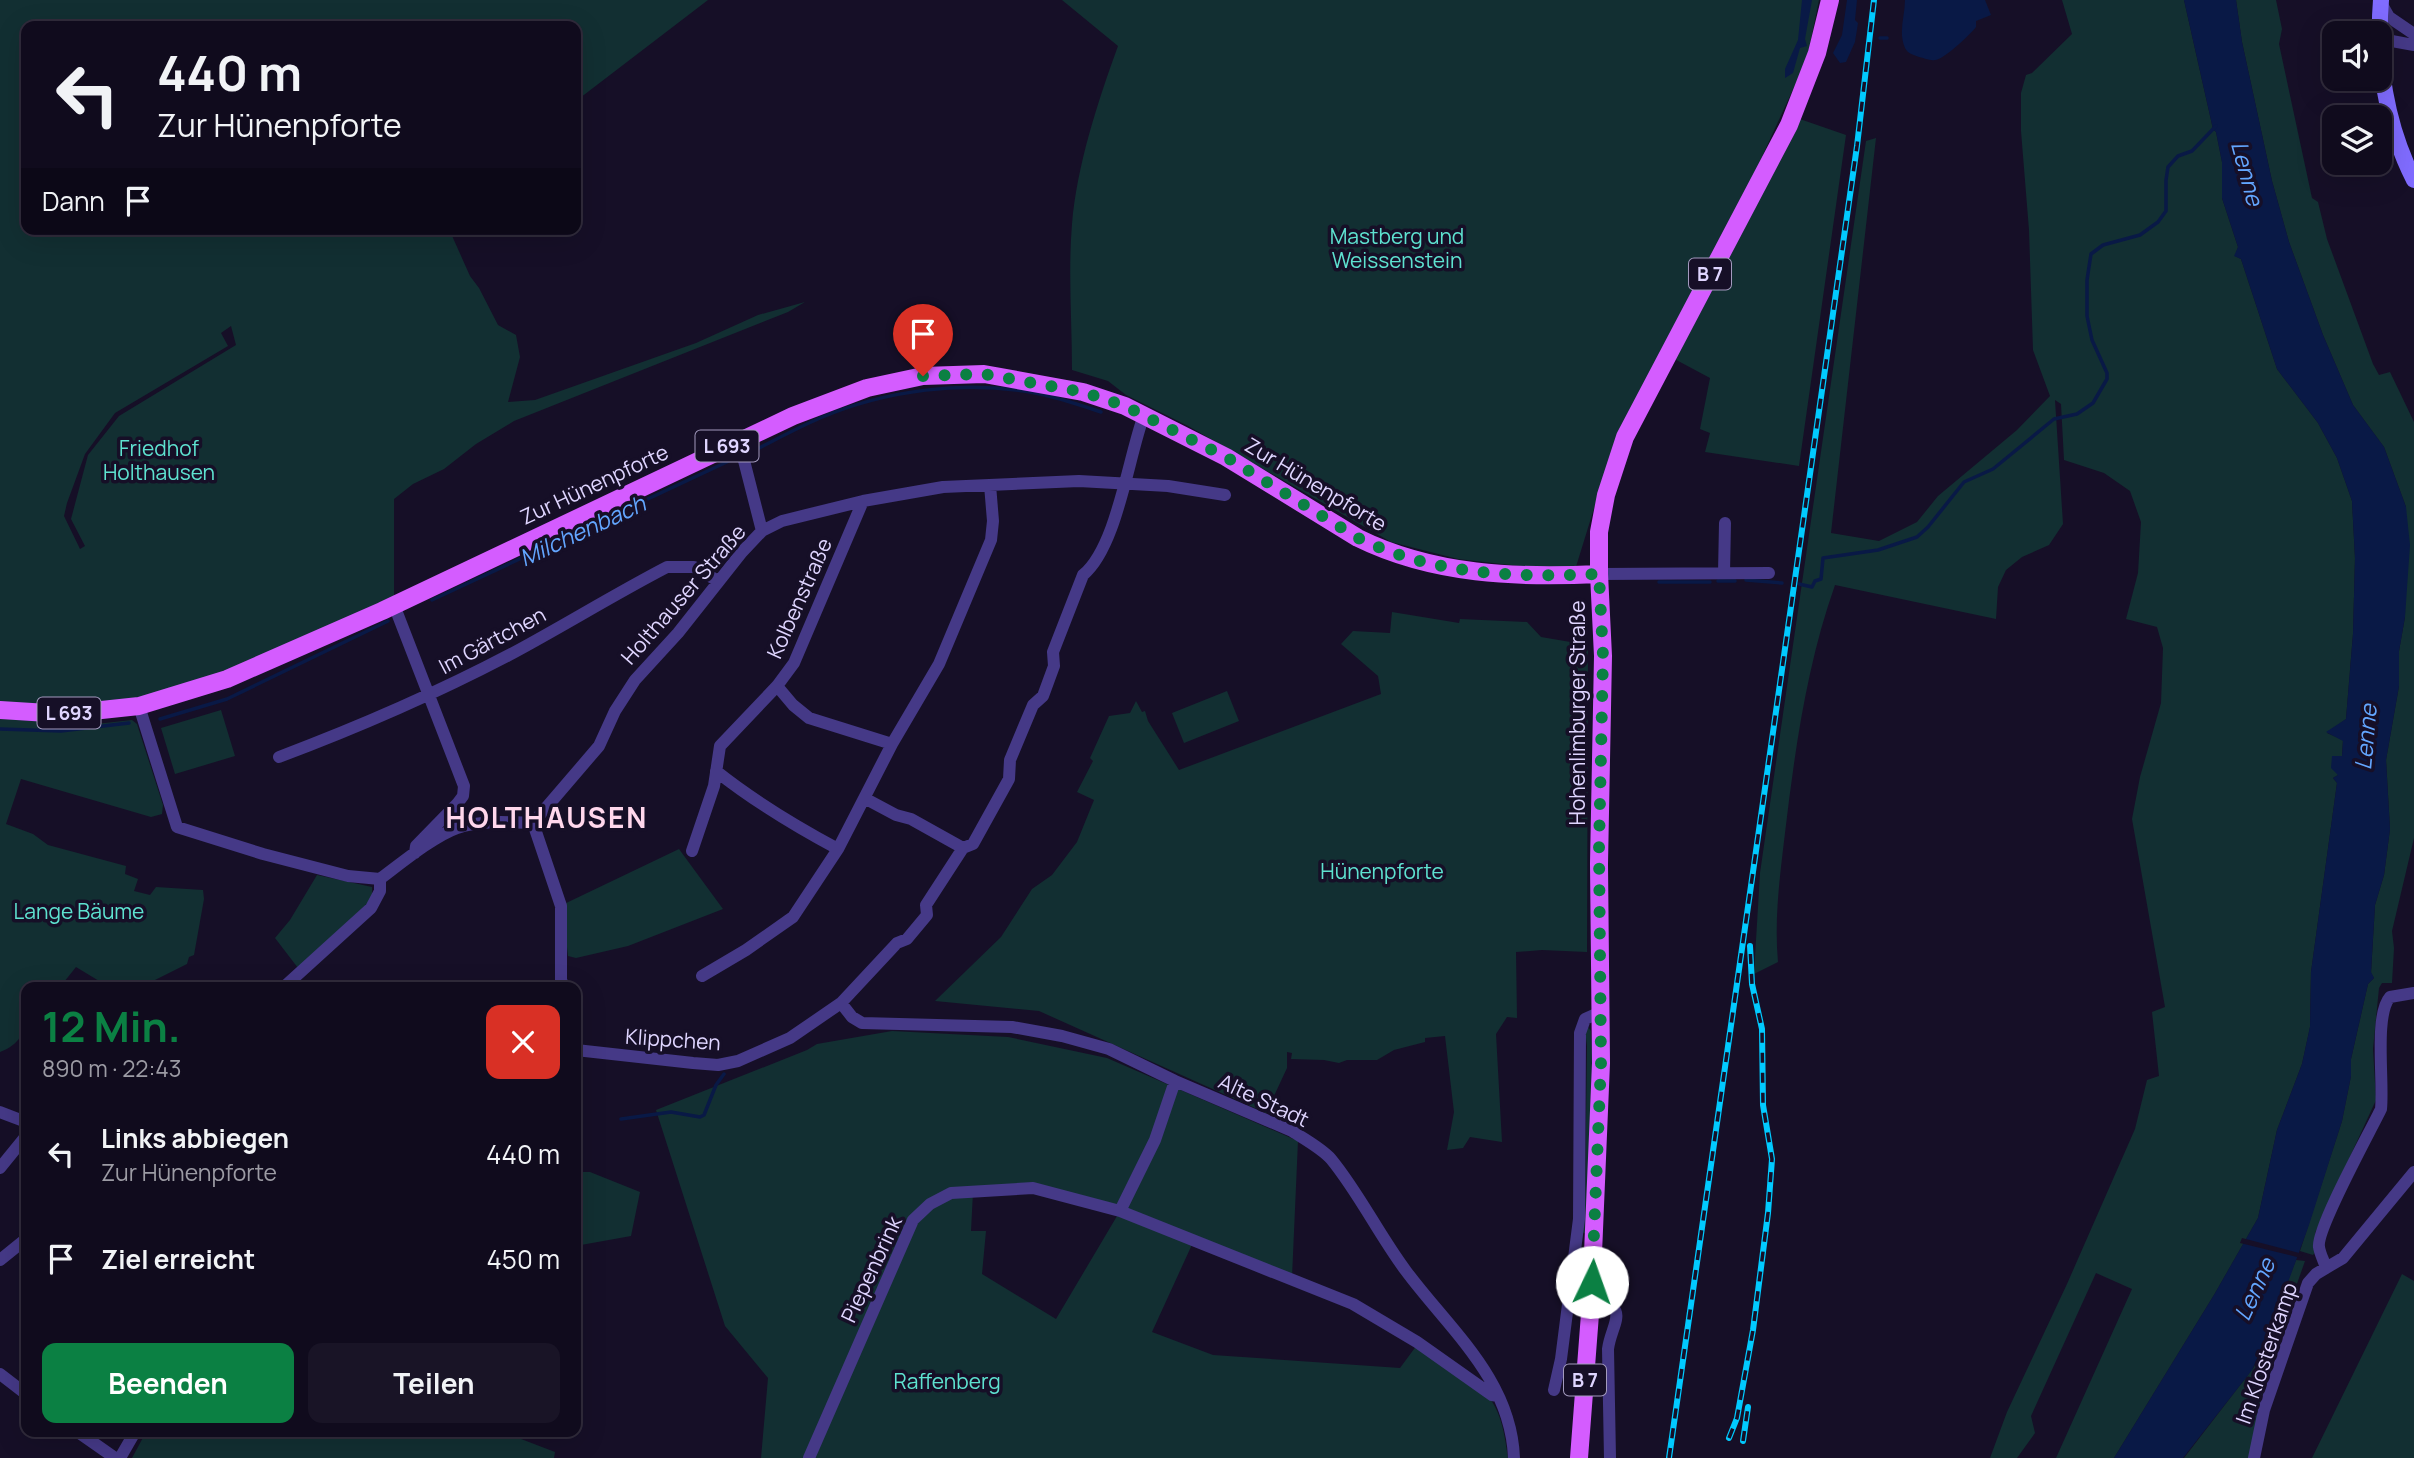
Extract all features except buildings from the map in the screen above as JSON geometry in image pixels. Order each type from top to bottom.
[{"type":"main road","name":"Hohenlimburger Straße","points":[[1579,1458],[1591,1301],[1599,1124],[1599,854],[1603,656],[1599,574],[1600,532],[1606,495],[1625,437],[1789,125],[1817,53],[1830,0]]},
{"type":"main road","points":[[2381,1],[2381,21]]},
{"type":"main road","points":[[2385,91],[2405,163],[2414,180]]},
{"type":"main road","name":"Zur Hünenpforte","points":[[0,710],[64,713],[139,706],[189,692],[261,666],[829,401],[877,386],[923,376],[984,374],[1083,392],[1125,406],[1236,463],[1381,550],[1430,565],[1477,572],[1599,574]]},
{"type":"street","points":[[2381,1],[2389,18],[2414,34]]},
{"type":"street","points":[[2392,41],[2414,45]]},
{"type":"street","points":[[866,799],[896,816],[911,819],[963,848],[974,844],[1009,779],[1010,760],[1033,705],[1043,696],[1054,666],[1053,652],[1083,575],[1093,567],[1114,522],[1144,415]]},
{"type":"street","points":[[739,441],[762,531]]},
{"type":"street","name":"Holthauser Straße","points":[[533,823],[599,746],[615,711],[635,680],[678,633],[718,581],[762,531],[782,520],[863,501],[943,487],[1059,481],[1126,482],[1225,495]]},
{"type":"street","points":[[702,976],[746,950],[793,917],[838,849],[892,744],[939,664],[991,540],[993,521],[990,485]]},
{"type":"street","name":"Kolbenstraße","points":[[692,851],[714,786],[720,746],[777,686],[794,663],[863,501]]},
{"type":"street","points":[[1724,523],[1724,573]]},
{"type":"street","name":"Im Gärtchen","points":[[279,757],[397,711],[515,651],[667,567],[694,567],[718,581]]},
{"type":"street","points":[[1599,574],[1769,573]]},
{"type":"street","points":[[394,605],[464,786],[463,796],[416,846],[415,853]]},
{"type":"street","points":[[777,686],[793,705],[809,718],[892,744]]},
{"type":"street","points":[[139,706],[177,827],[263,854],[348,876],[380,879],[415,853],[457,828],[498,822],[533,823],[561,906],[563,982]]},
{"type":"street","points":[[716,771],[747,796],[787,822],[838,849]]},
{"type":"street","name":"Klippchen","points":[[581,1051],[718,1065],[738,1061],[789,1038],[841,1003],[897,943],[907,939],[927,915],[926,905],[963,848]]},
{"type":"street","points":[[290,982],[371,908],[380,891],[380,879]]},
{"type":"street","points":[[2324,1263],[2319,1238],[2381,1109],[2384,1007],[2390,997],[2414,993]]},
{"type":"street","name":"Alte Stadt","points":[[841,1003],[852,1017],[862,1023],[1012,1027],[1062,1036],[1109,1049],[1175,1081],[1292,1131],[1329,1158],[1406,1272],[1475,1355],[1499,1396],[1511,1430],[1514,1458]]},
{"type":"street","points":[[1554,1390],[1562,1359],[1579,1219],[1580,1033],[1585,1020],[1590,1016],[1601,1015]]},
{"type":"street","points":[[1120,1211],[1155,1140],[1175,1081]]},
{"type":"street","points":[[0,1112],[21,1120]]},
{"type":"street","points":[[0,1168],[21,1142]]},
{"type":"street","name":"Im Klosterkamp","points":[[2254,1458],[2264,1410],[2308,1283],[2324,1263],[2343,1258],[2414,1172]]},
{"type":"street","name":"Piepenbrink","points":[[809,1458],[913,1220],[930,1204],[951,1193],[1033,1188],[1120,1211],[1353,1304],[1418,1342],[1492,1395],[1499,1396]]},
{"type":"street","points":[[0,1260],[21,1243]]},
{"type":"street","points":[[1591,1301],[1605,1302],[1618,1316],[1608,1349],[1609,1458]]},
{"type":"street","points":[[0,1374],[21,1390]]},
{"type":"street","points":[[85,1437],[115,1458]]},
{"type":"street","points":[[120,1458],[132,1437]]},
{"type":"green space","points":[[0,0],[708,0],[581,97],[581,21],[21,21],[21,235],[452,235],[470,276],[498,325],[516,335],[520,357],[508,402],[535,400],[696,343],[758,315],[805,302],[788,312],[514,421],[476,444],[444,469],[413,484],[394,499],[394,605],[272,661],[88,712],[87,725],[132,720],[137,724],[163,805],[162,814],[151,817],[21,779],[6,824],[33,834],[48,845],[126,866],[125,874],[138,879],[134,891],[150,895],[156,887],[203,890],[204,899],[194,955],[189,957],[187,964],[151,982],[101,982],[76,967],[64,982],[21,982],[21,1035],[10,1047],[0,1052]],"holes":[[[231,326],[236,345],[119,416],[88,455],[71,519],[85,546],[80,549],[64,516],[85,454],[115,413],[228,346],[221,333]]]},
{"type":"green space","name":"Mastberg und Weissenstein","points":[[1062,0],[1819,0],[1807,59],[1725,237],[1604,476],[1575,570],[1458,559],[1391,542],[1188,426],[1126,395],[1108,381],[1072,370],[1070,260],[1078,179],[1089,134],[1118,46]]},
{"type":"green space","points":[[2062,0],[2184,0],[2222,162],[2222,198],[2238,247],[2235,256],[2241,259],[2277,369],[2318,423],[2337,458],[2352,501],[2355,558],[2353,634],[2346,719],[2327,733],[2343,740],[2342,756],[2332,756],[2338,775],[2333,778],[2337,783],[2311,972],[2310,1027],[2302,1064],[2277,1130],[2258,1218],[2114,1458],[2056,1458],[2132,1289],[2096,1273],[2031,1416],[2035,1433],[2017,1458],[1990,1458],[2007,1412],[2135,1129],[2147,1080],[2159,1076],[2152,1012],[2165,1007],[2132,819],[2140,777],[2161,703],[2163,648],[2157,627],[2126,619],[2138,573],[2141,522],[2130,491],[2104,473],[2064,460],[2061,404],[2055,400],[2063,524],[2049,545],[2022,557],[2006,570],[1998,587],[1996,619],[1835,585],[1817,645],[1798,738],[1780,881],[1778,962],[1754,974],[1760,873],[1866,141],[1876,138],[1831,533],[1879,541],[1917,522],[1938,496],[2017,430],[2050,396],[2033,350],[2021,93],[2026,75],[2032,73],[2072,34]]},
{"type":"green space","points":[[2236,0],[2276,0],[2282,29],[2279,44],[2312,198],[2318,202],[2327,239],[2373,364],[2379,375],[2390,372],[2414,422],[2414,838],[2392,931],[2392,983],[2382,983],[2379,988],[2373,1049],[2376,1100],[2315,1233],[2316,1251],[2313,1255],[2300,1251],[2342,1121],[2351,1076],[2351,1059],[2368,984],[2374,978],[2371,973],[2375,905],[2384,875],[2390,829],[2386,760],[2399,686],[2399,651],[2405,617],[2406,507],[2384,447],[2353,405],[2323,335],[2289,242],[2272,181],[2242,42]]},
{"type":"green space","points":[[1794,117],[1846,135],[1799,466],[1705,452],[1710,433],[1700,429],[1710,378],[1667,355]]},
{"type":"green space","name":"Hünenpforte","points":[[1392,612],[1459,623],[1460,619],[1527,622],[1541,637],[1588,645],[1587,952],[1516,952],[1517,1018],[1507,1017],[1496,1034],[1502,1142],[1470,1137],[1463,1148],[1447,1150],[1454,1112],[1445,1036],[1425,1038],[1425,1042],[1394,1050],[1377,1060],[1347,1060],[1339,1063],[1291,1059],[1292,1053],[1287,1052],[1287,1068],[1266,1113],[1039,1011],[935,1001],[1001,937],[1032,889],[1052,875],[1077,842],[1094,800],[1077,792],[1093,761],[1090,758],[1109,716],[1130,713],[1136,701],[1142,712],[1145,711],[1148,721],[1179,770],[1381,694],[1378,676],[1341,644],[1353,631],[1390,633]]},
{"type":"green space","points":[[1227,691],[1239,721],[1184,743],[1172,713]]},
{"type":"green space","points":[[221,710],[235,756],[175,774],[161,728]]},
{"type":"green space","points":[[679,849],[723,909],[628,946],[576,958],[568,956],[562,905]]},
{"type":"green space","points":[[317,875],[372,887],[372,899],[298,968],[275,938],[290,920]]},
{"type":"green space","points":[[1588,1027],[1591,1031],[1593,1072],[1587,1234],[1581,1232],[1585,1198],[1585,1030]]},
{"type":"green space","name":"Raffenberg","points":[[892,1031],[1008,1037],[1107,1058],[1298,1141],[1292,1277],[1195,1238],[1152,1332],[1213,1355],[1400,1368],[1417,1345],[1488,1396],[1500,1418],[1508,1458],[761,1458],[768,1378],[725,1326],[656,1110],[817,1044]],"holes":[[[1033,1188],[1120,1211],[1056,1319],[982,1274],[986,1231],[971,1231],[973,1192]]]},
{"type":"green space","points":[[581,1172],[590,1172],[640,1192],[631,1236],[581,1245]]},
{"type":"green space","points":[[2296,1260],[2305,1261],[2268,1366],[2249,1458],[2184,1458],[2254,1367]]},
{"type":"green space","points":[[2402,1274],[2414,1281],[2414,1458],[2312,1458]]},
{"type":"green space","points":[[143,1437],[516,1437],[555,1452],[554,1458],[132,1458]]},
{"type":"water","points":[[1802,0],[1812,0],[1805,39],[1807,46],[1800,48],[1793,73],[1785,78],[1785,69],[1798,40]]},
{"type":"water","points":[[1847,0],[1857,0],[1855,20],[1858,23],[1855,42],[1846,62],[1840,63],[1833,53],[1842,35]]},
{"type":"water","points":[[1905,0],[1985,0],[1991,15],[1976,21],[1973,31],[1950,52],[1939,59],[1929,60],[1911,54],[1905,48],[1902,30]]},
{"type":"water","name":"Lenne","points":[[2184,0],[2236,0],[2242,42],[2272,181],[2289,242],[2323,335],[2353,405],[2384,447],[2406,507],[2410,545],[2405,617],[2399,651],[2399,686],[2386,760],[2390,829],[2384,875],[2375,905],[2371,972],[2374,978],[2368,984],[2351,1059],[2351,1076],[2342,1121],[2309,1225],[2276,1315],[2252,1370],[2183,1458],[2114,1458],[2258,1218],[2277,1130],[2302,1064],[2310,1027],[2311,972],[2337,783],[2333,778],[2338,775],[2331,768],[2332,756],[2342,756],[2343,741],[2326,732],[2346,719],[2353,634],[2355,558],[2352,501],[2337,458],[2318,423],[2277,369],[2241,259],[2234,256],[2238,247],[2222,198],[2222,162]]},
{"type":"pier","points":[[2242,1238],[2303,1254],[2301,1258],[2240,1243]]},
{"type":"waterway","points":[[1880,38],[1887,38]]},
{"type":"waterway","points":[[1799,584],[1812,587],[1815,581],[1821,579],[1823,558],[1878,550],[1917,537],[1964,482],[1993,469],[2054,419],[2077,414],[2093,403],[2107,379],[2107,373],[2092,340],[2087,316],[2087,280],[2091,254],[2103,245],[2140,235],[2158,222],[2166,211],[2168,167],[2178,156],[2192,151],[2216,126]]},
{"type":"waterway","name":"Milchenbach","points":[[753,451],[845,408],[871,400],[926,390],[981,387],[1008,389],[1052,397],[1101,412]]},
{"type":"waterway","name":"Milchenbach","points":[[432,600],[731,460]]},
{"type":"waterway","points":[[1746,580],[1782,583]]},
{"type":"waterway","points":[[1718,581],[1735,581]]},
{"type":"waterway","points":[[1659,582],[1710,582]]},
{"type":"waterway","name":"Milchenbach","points":[[160,719],[227,699],[388,621]]},
{"type":"waterway","name":"Milchenbach","points":[[0,729],[61,731],[129,723]]},
{"type":"waterway","points":[[621,1119],[671,1112],[700,1117],[704,1115],[716,1085],[724,1074]]},
{"type":"railway","points":[[1669,1458],[1857,146],[1874,0]]},
{"type":"railway","points":[[1729,1438],[1737,1418],[1753,1330],[1772,1159],[1763,1105],[1762,1029],[1752,984],[1750,946]]},
{"type":"railway","points":[[1743,1441],[1748,1407]]},
{"type":"district","name":"HOLTHAUSEN","points":[[547,817]]},
{"type":"route","points":[[923,376],[984,374],[1083,392],[1125,406],[1226,457],[1381,550],[1430,565],[1477,572],[1599,574],[1603,656],[1599,849],[1601,1063],[1592,1282]]},
{"type":"park label","name":"Friedhof Holthausen","points":[[159,460]]},
{"type":"park label","name":"Lange Bäume","points":[[79,911]]}]
